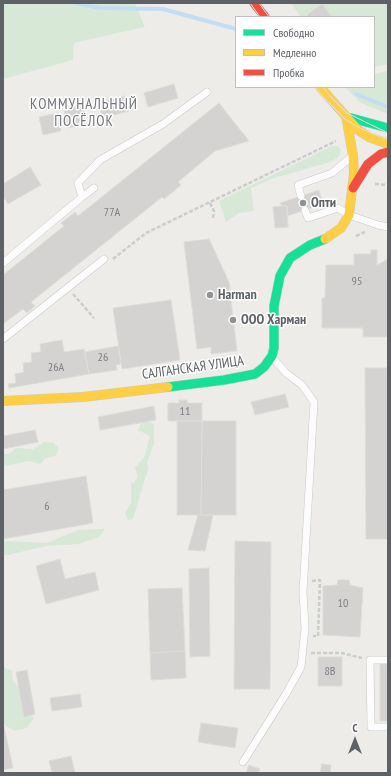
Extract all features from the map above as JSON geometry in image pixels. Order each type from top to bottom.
[{"type":"street","points":[[254,3],[264,16]]},
{"type":"street","points":[[321,88],[358,130],[369,137],[388,144]]},
{"type":"street","points":[[346,116],[388,128]]},
{"type":"street","points":[[272,356],[274,342],[274,306],[280,276],[290,258],[310,245],[326,240],[341,228],[349,215],[353,188],[353,155],[346,116]]},
{"type":"street","points":[[353,188],[368,164],[381,154],[388,152]]},
{"type":"street","name":"САЛГАНСКАЯ УЛИЦА","points":[[3,401],[83,397],[224,380],[254,374],[264,367],[272,356]]},
{"type":"lane","points":[[82,197],[78,183],[100,160],[163,124],[207,92]]},
{"type":"lane","points":[[301,196],[298,185],[332,173],[353,155]]},
{"type":"lane","points":[[3,263],[94,188]]},
{"type":"lane","points":[[305,210],[308,218],[338,208],[349,215],[388,227]]},
{"type":"lane","points":[[3,339],[106,261]]},
{"type":"lane","points":[[243,762],[286,694],[301,667],[304,635],[304,581],[314,402],[302,384],[286,373],[272,356]]},
{"type":"lane","points":[[388,660],[370,660],[371,727],[388,727]]},
{"type":"path","points":[[106,261],[146,233],[337,141]]},
{"type":"path","points":[[210,203],[214,211],[213,218]]},
{"type":"path","points":[[72,293],[94,318]]},
{"type":"path","points":[[304,581],[320,580],[318,636],[304,635]]},
{"type":"path","points":[[319,621],[323,622]]},
{"type":"path","points":[[323,653],[342,653],[370,660]]},
{"type":"green space","points":[[3,3],[135,3],[145,27],[74,43],[73,60],[3,79]]},
{"type":"green space","points":[[291,3],[388,3],[388,64],[375,67],[375,16],[300,16]]},
{"type":"green space","points":[[388,71],[388,114],[361,103],[346,88],[375,88],[375,74]]},
{"type":"green space","points":[[332,146],[338,146],[341,150],[340,155],[333,161],[271,179],[251,188],[254,211],[239,213],[226,222],[219,201]]},
{"type":"green space","points":[[143,419],[154,424],[154,444],[147,462],[148,469],[133,519],[128,520],[125,513],[131,502],[131,484],[138,478],[135,467],[144,458],[150,436],[138,430]]},
{"type":"green space","points":[[44,442],[54,443],[59,449],[55,456],[46,458],[40,464],[29,461],[6,466],[3,464],[3,454],[9,454],[16,448],[33,449]]},
{"type":"green space","points":[[105,529],[99,537],[79,544],[46,546],[8,555],[3,554],[3,542],[47,543],[78,530]]},
{"type":"green space","points":[[3,667],[12,671],[13,681],[26,694],[24,703],[34,718],[27,728],[14,731],[3,724]]},
{"type":"building","points":[[322,4],[331,16],[308,16],[307,15]]},
{"type":"building","points":[[174,84],[178,98],[148,107],[144,93]]},
{"type":"building","points":[[125,96],[129,111],[103,118],[98,103]]},
{"type":"building","points":[[219,103],[249,141],[215,151],[178,182],[181,185],[164,199],[162,197],[31,302],[35,306],[27,313],[23,309],[3,324],[3,275],[64,226],[61,223],[75,212],[78,216]]},
{"type":"building","points":[[84,106],[87,125],[67,128],[64,110]]},
{"type":"building","points":[[58,113],[61,131],[43,135],[39,117]]},
{"type":"building","points":[[30,167],[41,185],[8,204],[3,196],[3,184]]},
{"type":"building","points":[[319,190],[323,204],[287,216],[287,206],[282,206],[280,203]]},
{"type":"building","points":[[287,206],[288,227],[275,228],[273,207]]},
{"type":"building","name":"Harman","points":[[209,239],[229,282],[237,351],[211,354],[211,347],[197,349],[184,242]]},
{"type":"building","points":[[371,250],[377,250],[377,265],[388,259],[388,337],[363,337],[363,328],[322,328],[322,298],[325,298],[326,265],[354,265],[354,254],[371,254]]},
{"type":"building","points":[[171,300],[180,360],[122,369],[113,308]]},
{"type":"building","points":[[62,340],[64,352],[84,349],[89,374],[9,388],[8,384],[16,383],[15,374],[24,372],[23,363],[32,362],[31,353],[41,352],[40,344]]},
{"type":"building","points":[[118,346],[121,364],[116,365],[117,370],[89,374],[85,352]]},
{"type":"building","points":[[365,368],[388,368],[388,539],[366,539]]},
{"type":"building","points":[[285,394],[289,407],[255,415],[251,402]]},
{"type":"building","points":[[179,400],[187,400],[187,403],[202,403],[202,421],[168,421],[168,403],[179,403]]},
{"type":"building","points":[[154,406],[156,420],[100,430],[98,417]]},
{"type":"building","points":[[177,421],[202,421],[201,515],[177,515]]},
{"type":"building","points":[[202,421],[236,421],[236,515],[201,515]]},
{"type":"building","points":[[35,430],[38,442],[3,449],[3,436]]},
{"type":"building","points":[[86,476],[93,523],[3,539],[3,490]]},
{"type":"building","points":[[198,515],[213,515],[205,551],[188,550]]},
{"type":"building","points":[[235,541],[271,542],[270,689],[234,689]]},
{"type":"building","points":[[60,559],[65,579],[95,572],[99,590],[46,604],[36,566]]},
{"type":"building","points":[[209,568],[210,656],[190,657],[189,569]]},
{"type":"building","points":[[338,580],[349,580],[350,585],[363,588],[360,637],[323,635],[323,586],[337,585]]},
{"type":"building","points":[[182,588],[185,651],[150,653],[148,589]]},
{"type":"building","points":[[185,651],[186,678],[151,680],[150,653]]},
{"type":"building","points":[[318,657],[342,657],[342,686],[318,686]]},
{"type":"building","points":[[380,664],[388,664],[388,721],[380,721]]},
{"type":"building","points":[[27,670],[35,714],[24,717],[16,672]]},
{"type":"building","points":[[80,694],[82,707],[52,711],[50,698]]},
{"type":"building","points":[[201,723],[238,728],[235,748],[198,742]]},
{"type":"building","points":[[3,726],[13,768],[3,770]]},
{"type":"building","points":[[71,756],[75,773],[52,773],[49,761]]},
{"type":"building","points":[[322,764],[331,765],[330,773],[320,773]]},
{"type":"building","points":[[249,765],[260,769],[258,773],[246,773]]},
{"type":"waterway","points":[[75,3],[100,8],[163,9],[235,29]]},
{"type":"waterway","points":[[356,94],[388,107]]},
{"type":"tram line","points":[[250,3],[259,16]]},
{"type":"tram line","points":[[259,3],[268,16]]},
{"type":"tram line","points":[[316,88],[346,120],[362,129],[388,140]]},
{"type":"tram line","points":[[324,88],[347,113],[388,133]]},
{"type":"traffic: fast","points":[[351,118],[388,128]]},
{"type":"traffic: fast","points":[[168,387],[224,380],[255,374],[264,367],[272,356],[274,348],[274,306],[280,276],[290,258],[310,245],[325,239]]},
{"type":"traffic: slow","points":[[321,88],[358,130],[369,137],[388,144]]},
{"type":"traffic: slow","points":[[325,239],[341,228],[349,215],[354,173],[353,155],[346,116]]},
{"type":"traffic: slow","points":[[3,401],[83,397],[168,387]]},
{"type":"traffic: jam","points":[[254,3],[264,16]]},
{"type":"traffic: jam","points":[[353,188],[368,164],[381,154],[388,152]]},
{"type":"place","name":"Опти","points":[[303,203]]},
{"type":"place","name":"Harman","points":[[210,295]]},
{"type":"place","name":"ООО Харман","points":[[233,320]]},
{"type":"district","name":"КОММУНАЛЬНЫЙ ПОСЁЛОК","points":[[84,114]]}]
